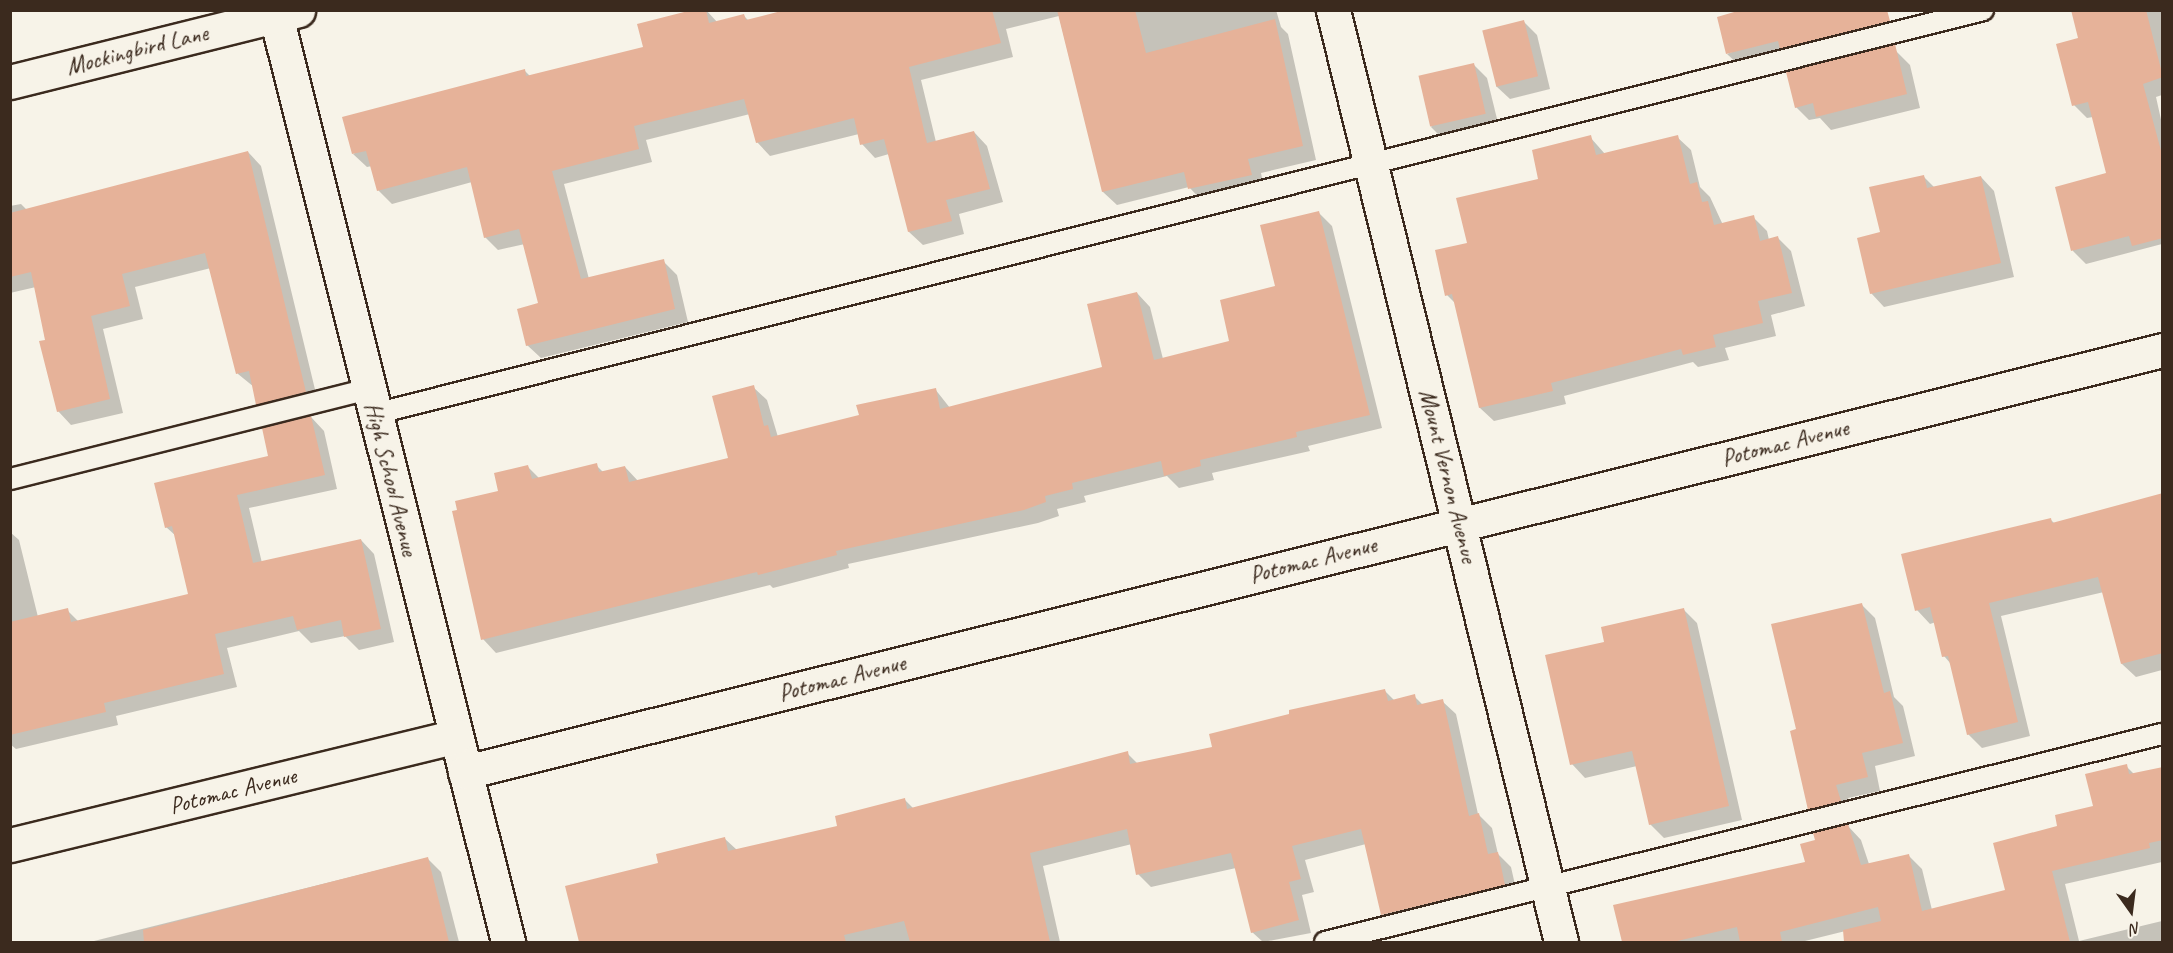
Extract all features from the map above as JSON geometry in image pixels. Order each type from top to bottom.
[{"type":"street","name":"Mount Vernon Avenue","points":[[1333,10],[1561,942]]},
{"type":"street","name":"Mockingbird Lane","points":[[10,82],[287,13]]},
{"type":"street","name":"High School Avenue","points":[[287,13],[372,401],[508,942]]},
{"type":"street","name":"Potomac Avenue","points":[[465,772],[2163,350]]},
{"type":"street","name":"Potomac Avenue","points":[[10,845],[456,736]]},
{"type":"lane","points":[[10,479],[372,401],[1372,166],[1983,10]]},
{"type":"lane","points":[[1324,942],[2163,734]]},
{"type":"building","points":[[692,10],[706,10],[709,23],[744,14],[746,20],[785,10],[992,10],[1001,43],[909,67],[927,143],[974,131],[990,189],[946,200],[952,221],[908,232],[884,139],[860,145],[854,118],[756,143],[744,99],[634,126],[639,149],[552,171],[581,279],[664,259],[675,309],[526,346],[517,309],[538,303],[519,229],[484,238],[467,167],[377,191],[366,151],[352,154],[342,117],[525,69],[526,76],[643,47],[637,24]]},
{"type":"building","points":[[1057,10],[1135,10],[1146,53],[1275,19],[1303,146],[1248,159],[1252,175],[1188,189],[1184,172],[1102,192]]},
{"type":"building","points":[[1741,10],[1887,10],[1890,21],[1780,49],[1778,41],[1726,54],[1717,17]]},
{"type":"building","points":[[2071,10],[2146,10],[2163,77],[2143,84],[2163,158],[2163,238],[2132,246],[2129,236],[2071,251],[2055,187],[2106,173],[2088,102],[2072,106],[2056,44],[2078,38]]},
{"type":"building","points":[[1524,20],[1538,76],[1496,87],[1482,30]]},
{"type":"building","points":[[1895,44],[1907,94],[1816,117],[1813,103],[1795,108],[1786,72]]},
{"type":"building","points":[[1474,63],[1486,114],[1430,126],[1418,76]]},
{"type":"building","points":[[1591,135],[1596,155],[1678,135],[1690,184],[1697,182],[1702,202],[1708,201],[1714,225],[1754,215],[1760,241],[1778,236],[1792,293],[1758,301],[1763,323],[1713,335],[1716,347],[1683,355],[1681,349],[1551,383],[1553,391],[1479,408],[1452,294],[1445,296],[1435,250],[1467,243],[1456,198],[1538,179],[1532,150]]},
{"type":"building","points":[[248,151],[306,392],[256,405],[249,371],[236,374],[205,253],[122,274],[130,306],[91,316],[110,399],[57,412],[39,341],[45,340],[31,272],[10,277],[10,213]]},
{"type":"building","points":[[1924,175],[1927,188],[1981,176],[2001,263],[1870,294],[1857,238],[1880,232],[1869,187]]},
{"type":"building","points":[[1319,211],[1370,415],[1296,432],[1297,437],[1200,460],[1201,466],[1164,476],[1161,461],[1072,483],[1073,489],[1045,496],[1046,502],[1024,510],[836,551],[837,555],[758,575],[757,572],[481,640],[452,511],[457,510],[455,501],[498,491],[494,473],[528,465],[532,479],[597,463],[599,472],[625,466],[629,482],[728,458],[712,396],[754,385],[764,426],[768,425],[771,437],[859,415],[856,405],[936,388],[940,409],[1102,367],[1087,304],[1137,292],[1154,360],[1229,341],[1220,300],[1275,286],[1260,225]]},
{"type":"building","points":[[311,416],[325,475],[237,495],[253,563],[361,539],[381,629],[344,637],[341,620],[297,630],[293,616],[215,634],[224,674],[104,703],[106,712],[10,735],[10,622],[68,608],[71,622],[188,594],[172,526],[165,528],[154,483],[268,456],[262,428]]},
{"type":"building","points":[[2163,493],[2163,653],[2121,664],[2098,577],[1989,603],[2018,722],[1967,735],[1948,656],[1942,657],[1930,607],[1915,611],[1901,554],[2051,518],[2052,523]]},
{"type":"building","points":[[1862,603],[1884,693],[1890,691],[1903,743],[1862,753],[1868,777],[1836,785],[1841,801],[1808,810],[1790,731],[1796,729],[1771,624]]},
{"type":"building","points":[[1684,608],[1729,806],[1649,825],[1632,751],[1570,765],[1545,655],[1604,642],[1601,627]]},
{"type":"building","points":[[1385,689],[1388,701],[1415,694],[1417,705],[1443,699],[1469,816],[1479,813],[1488,854],[1498,852],[1505,885],[1381,915],[1361,829],[1292,846],[1301,879],[1289,882],[1299,920],[1251,933],[1231,853],[1136,875],[1127,829],[1030,853],[1050,942],[910,942],[904,921],[844,935],[846,942],[579,942],[565,886],[658,863],[656,854],[725,837],[728,851],[837,826],[835,816],[905,798],[907,809],[1128,751],[1130,764],[1212,747],[1209,734],[1289,714],[1289,710]]},
{"type":"building","points":[[2127,764],[2129,774],[2163,767],[2163,840],[2149,843],[2150,848],[2052,871],[2070,942],[1844,942],[1843,930],[1881,921],[1878,907],[1780,932],[1782,942],[1740,942],[1737,927],[1673,942],[1622,942],[1613,905],[1805,862],[1800,844],[1815,840],[1813,833],[1848,824],[1861,865],[1909,854],[1922,911],[2005,890],[1993,843],[2057,826],[2055,815],[2093,806],[2085,774]]},
{"type":"building","points":[[428,857],[449,942],[144,942],[143,930]]}]
